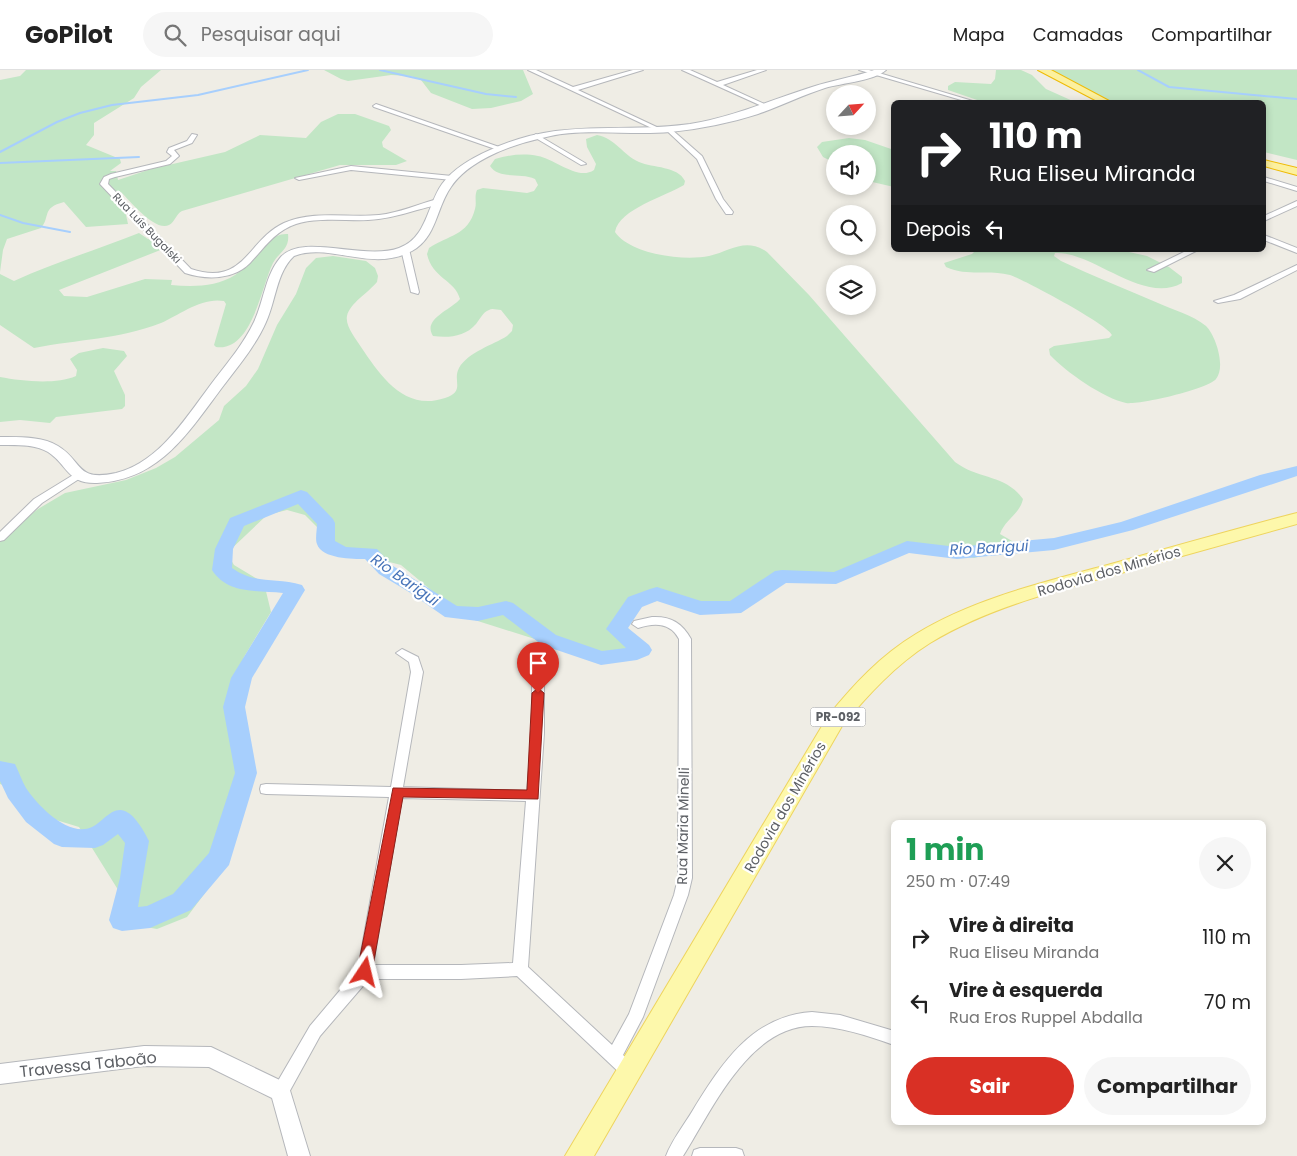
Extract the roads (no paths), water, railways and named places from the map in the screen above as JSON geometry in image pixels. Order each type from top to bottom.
[{"type":"highway","points":[[1043,70],[1102,100]]},
{"type":"highway","points":[[1266,164],[1297,172]]},
{"type":"main road","points":[[0,441],[44,446],[55,450],[78,475],[93,480],[130,473],[145,466],[174,443],[241,354],[259,323],[280,263],[288,256],[310,250],[375,256],[405,249],[420,239],[426,231],[438,201],[452,178],[500,149],[536,136],[563,131],[664,130],[710,124],[768,107],[824,86],[878,72]]},
{"type":"main road","name":"Rodovia dos Minérios","points":[[579,1156],[835,721],[852,698],[890,660],[935,630],[993,604],[1297,518]]},
{"type":"street","points":[[531,70],[664,130],[692,150],[703,163],[718,200],[730,212]]},
{"type":"street","points":[[574,90],[640,70]]},
{"type":"street","points":[[685,70],[768,107]]},
{"type":"street","points":[[718,84],[763,70]]},
{"type":"street","points":[[862,70],[878,72],[967,100]]},
{"type":"street","points":[[376,106],[500,149]]},
{"type":"street","name":"Rua Luís Bugalski","points":[[194,134],[190,142],[171,149],[170,152],[176,156],[168,162],[113,175],[106,178],[104,184],[188,271],[195,274],[214,275],[230,271],[244,264],[272,233],[299,221],[382,216],[438,201]]},
{"type":"street","points":[[536,136],[583,164]]},
{"type":"street","points":[[299,178],[351,168],[452,178]]},
{"type":"street","points":[[1266,180],[1297,189]]},
{"type":"street","points":[[1266,218],[1297,203]]},
{"type":"street","points":[[1266,238],[1297,251]]},
{"type":"street","points":[[405,249],[415,292]]},
{"type":"street","points":[[1151,270],[1190,252]]},
{"type":"street","points":[[1218,301],[1237,297],[1297,267]]},
{"type":"street","points":[[0,538],[38,502],[78,475]]},
{"type":"street","name":"Rua Maria Minelli","points":[[614,1056],[636,1017],[681,894],[684,878],[685,639],[681,629],[673,623],[660,620],[638,624]]},
{"type":"street","points":[[299,1156],[281,1091],[315,1031],[365,972],[398,792],[417,672],[416,661],[412,656],[402,654]]},
{"type":"street","points":[[520,969],[538,733],[538,673]]},
{"type":"street","points":[[266,789],[533,796]]},
{"type":"street","points":[[365,972],[461,972],[520,969],[630,1071]]},
{"type":"street","points":[[674,1156],[735,1063],[755,1041],[770,1030],[786,1023],[805,1020],[827,1021],[852,1025],[891,1037]]},
{"type":"street","name":"Travessa Taboão","points":[[0,1074],[144,1056],[211,1057],[281,1091]]},
{"type":"street","points":[[700,1156],[736,1156]]},
{"type":"waterway","points":[[0,152],[57,122],[80,113],[112,105],[198,95],[308,70]]},
{"type":"waterway","points":[[380,70],[486,94],[516,97]]},
{"type":"waterway","points":[[1138,70],[1169,87],[1297,99]]},
{"type":"waterway","points":[[0,163],[139,157]]},
{"type":"waterway","points":[[0,215],[23,223],[70,232]]},
{"type":"waterway","name":"Rio Barigui","points":[[0,770],[7,770],[16,792],[34,815],[62,837],[95,838],[120,819],[137,841],[132,878],[122,920],[150,917],[182,902],[220,858],[246,773],[234,707],[242,678],[295,590],[279,586],[250,585],[237,580],[222,570],[224,549],[237,522],[301,496],[326,523],[326,544],[343,553],[370,553],[386,570],[416,587],[452,612],[478,614],[506,608],[526,621],[549,640],[601,658],[630,655],[642,650],[616,629],[635,602],[657,594],[700,608],[734,608],[782,576],[836,578],[907,547],[957,553],[1054,544],[1126,526],[1266,479],[1297,471]]}]
